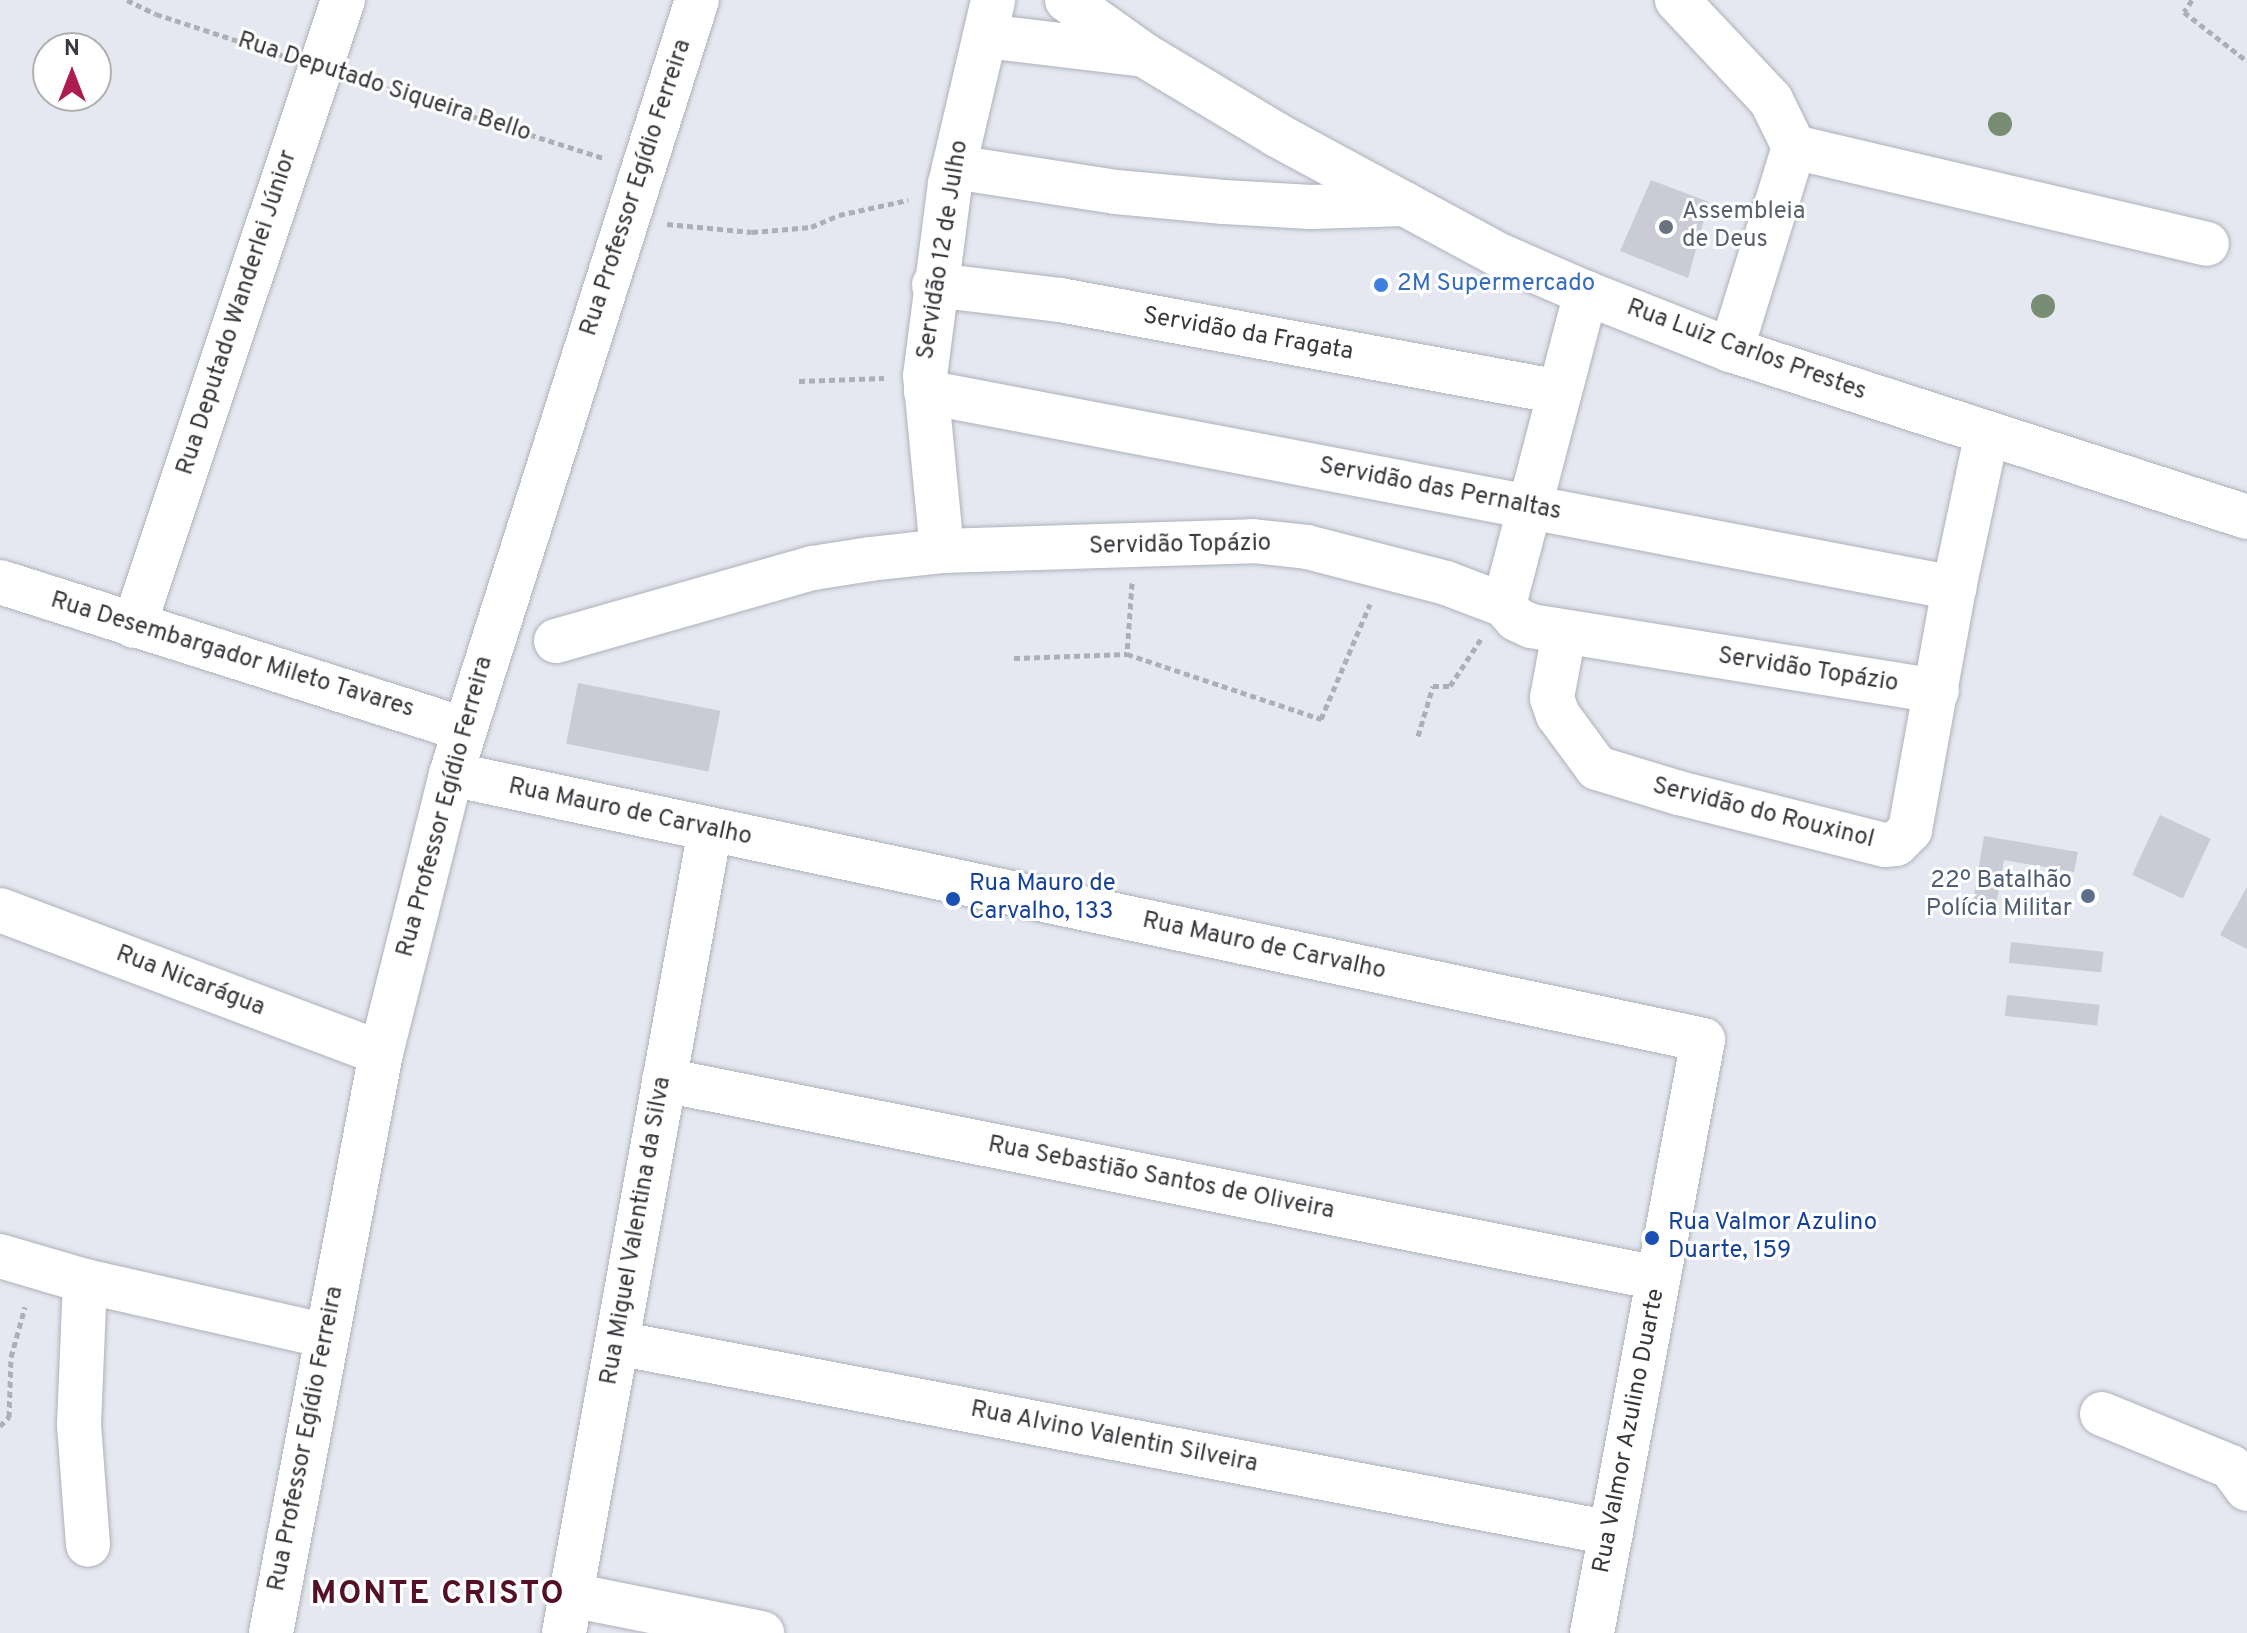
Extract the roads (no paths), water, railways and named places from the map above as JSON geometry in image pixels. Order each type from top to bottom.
[{"type":"street","name":"Rua Deputado Wanderlei Júnior","points":[[134,626],[343,0]]},
{"type":"street","name":"Rua Professor Egídio Ferreira","points":[[271,1633],[381,1053],[451,774],[697,0]]},
{"type":"street","name":"Rua Luiz Carlos Prestes","points":[[1067,0],[1144,55],[1277,135],[1501,256],[1731,350],[2247,517]]},
{"type":"street","points":[[1677,0],[1771,100],[1794,147],[1731,350]]},
{"type":"street","points":[[989,18],[1144,55]]},
{"type":"street","name":"Servidão 12 de Julho","points":[[942,551],[926,384],[934,285],[952,176],[989,18]]},
{"type":"street","points":[[1794,147],[2207,244]]},
{"type":"street","points":[[952,176],[1224,202],[1311,207],[1405,204]]},
{"type":"street","name":"Servidão da Fragata","points":[[934,285],[1060,300],[1560,392]]},
{"type":"street","points":[[1504,605],[1586,293]]},
{"type":"street","name":"Servidão das Pernaltas","points":[[926,384],[1530,507],[1954,588]]},
{"type":"street","name":"Servidão do Rouxinol","points":[[1564,633],[1552,698],[1558,715],[1597,768],[1679,793],[1885,845],[1896,844],[1910,830],[1954,588],[1987,433]]},
{"type":"street","name":"Servidão Topázio","points":[[556,641],[813,568],[942,551],[1253,541],[1307,547],[1386,565],[1504,605],[1516,619],[1531,626],[1937,691]]},
{"type":"street","name":"Rua Desembargador Mileto Tavares","points":[[0,582],[463,729]]},
{"type":"street","name":"Rua Mauro de Carvalho","points":[[451,774],[1703,1040]]},
{"type":"street","name":"Rua Miguel Valentina da Silva","points":[[568,1614],[710,830]]},
{"type":"street","name":"Rua Nicarágua","points":[[0,910],[381,1053]]},
{"type":"street","name":"Rua Valmor Azulino Duarte","points":[[1592,1633],[1703,1040]]},
{"type":"street","name":"Rua Sebastião Santos de Oliveira","points":[[664,1080],[1658,1278]]},
{"type":"street","points":[[18,1262],[85,1281],[327,1336]]},
{"type":"street","points":[[85,1281],[79,1425],[88,1545]]},
{"type":"street","name":"Rua Alvino Valentin Silveira","points":[[617,1343],[1611,1533]]},
{"type":"street","points":[[2102,1414],[2231,1467],[2247,1489]]},
{"type":"street","points":[[568,1614],[762,1633]]},
{"type":"place","name":"Assembleia de Deus","points":[[1666,227]]},
{"type":"place","name":"2M Supermercado","points":[[1381,285]]},
{"type":"place","name":"22º Batalhão Polícia Militar","points":[[2088,896]]},
{"type":"place","name":"Rua Mauro de Carvalho, 133","points":[[953,899]]},
{"type":"place","name":"Rua Valmor Azulino Duarte, 159","points":[[1652,1238]]},
{"type":"district","name":"MONTE CRISTO","points":[[438,1595]]}]
